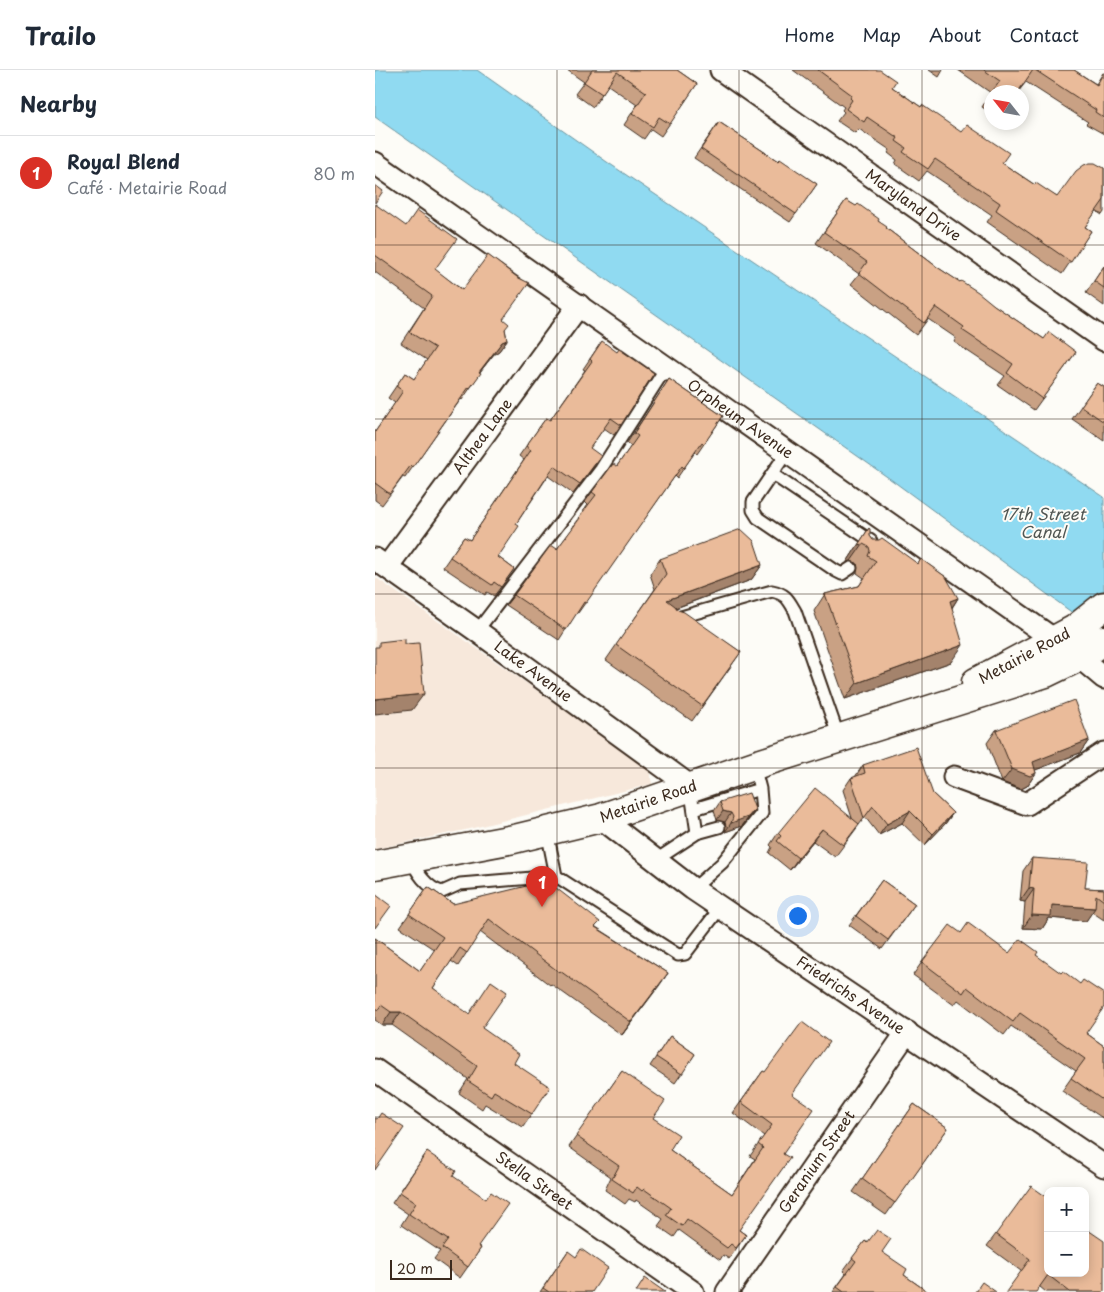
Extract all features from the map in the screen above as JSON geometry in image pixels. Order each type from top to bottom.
[{"type":"main road","name":"Metairie Road","points":[[915,714],[1065,634],[1104,606]]},
{"type":"main road","name":"Metairie Road","points":[[375,865],[514,839],[692,798],[757,777],[839,738],[1046,673],[1093,648]]},
{"type":"street","name":"Maryland Drive","points":[[721,70],[1104,340]]},
{"type":"street","name":"Orpheum Avenue","points":[[375,163],[787,452],[876,535],[1093,648],[1104,678]]},
{"type":"street","name":"Althea Lane","points":[[381,563],[579,305]]},
{"type":"street","name":"Lake Avenue","points":[[381,563],[477,631],[692,798]]},
{"type":"street","points":[[955,777],[1027,804],[1104,753]]},
{"type":"street","name":"Friedrichs Avenue","points":[[601,818],[693,889],[1104,1166]]},
{"type":"street","name":"Geranium Street","points":[[727,1292],[907,1032]]},
{"type":"street","name":"Stella Street","points":[[375,1070],[693,1292]]},
{"type":"lane","points":[[477,631],[601,469],[667,366]]},
{"type":"lane","points":[[787,452],[753,502],[753,510],[758,518],[842,574],[851,568]]},
{"type":"lane","points":[[772,474],[876,535]]},
{"type":"lane","points":[[672,620],[772,591],[782,593],[789,599],[795,611],[839,738]]},
{"type":"lane","points":[[693,889],[722,863],[762,813],[757,777]]},
{"type":"lane","points":[[692,798],[697,833]]},
{"type":"lane","points":[[748,818],[762,813]]},
{"type":"lane","points":[[657,860],[697,833],[719,826]]},
{"type":"lane","points":[[547,831],[557,876]]},
{"type":"lane","points":[[411,858],[415,869],[433,888],[442,892],[460,884],[557,876],[678,955],[685,954],[721,907]]},
{"type":"shaded area","points":[[375,577],[649,769],[652,784],[465,830],[375,849]]},
{"type":"water","name":"17th Street Canal","points":[[375,70],[477,70],[607,162],[1104,497],[1104,636],[893,481],[375,117]]},
{"type":"building","points":[[592,70],[677,70],[697,84],[670,124],[659,117],[653,127],[632,113],[646,92],[617,72],[602,94],[584,82]]},
{"type":"building","points":[[818,70],[880,70],[896,81],[892,87],[921,107],[922,105],[961,132],[967,125],[1009,153],[1002,163],[1057,197],[1076,171],[1084,165],[1095,163],[1104,168],[1104,200],[1085,227],[1091,231],[1071,262],[996,210],[1000,203],[935,159],[928,169],[903,152],[906,148],[896,141],[898,138],[867,117],[864,122],[846,109],[852,100],[850,98],[852,95]]},
{"type":"building","points":[[984,70],[1033,70],[1023,85],[997,85],[1000,81]]},
{"type":"building","points":[[1035,70],[1074,70],[1097,85],[1104,73],[1104,118],[1095,112],[1096,110]]},
{"type":"building","points":[[719,122],[817,184],[796,214],[701,149]]},
{"type":"building","points":[[375,185],[383,191],[375,203]]},
{"type":"building","points":[[846,200],[856,206],[858,204],[937,267],[978,292],[1044,339],[1049,332],[1076,352],[1042,399],[1007,373],[1013,364],[962,330],[964,327],[936,307],[924,323],[859,273],[867,262],[824,232]]},
{"type":"building","points":[[375,204],[406,226],[417,210],[457,239],[435,269],[462,290],[488,255],[517,277],[529,283],[503,319],[509,324],[505,329],[507,340],[502,342],[479,372],[481,373],[469,387],[413,467],[411,465],[390,494],[375,483],[375,432],[403,391],[396,386],[405,373],[414,379],[435,348],[409,332],[432,296],[375,255]]},
{"type":"building","points":[[1104,266],[1104,288],[1094,281]]},
{"type":"building","points":[[602,341],[617,352],[619,349],[654,373],[621,425],[611,418],[590,448],[601,456],[580,484],[554,466],[516,524],[519,526],[498,557],[514,569],[501,587],[494,582],[492,585],[450,557],[464,537],[470,540],[531,450],[526,446],[546,418],[550,420],[592,361],[590,359]]},
{"type":"building","points":[[669,379],[723,416],[704,444],[702,442],[684,468],[682,466],[566,630],[514,595],[551,545],[557,549],[580,518],[596,495],[592,492],[613,464],[617,466],[638,436],[634,433]]},
{"type":"building","points":[[1097,383],[1104,387],[1104,422],[1081,406]]},
{"type":"building","points":[[869,528],[870,536],[873,540],[882,538],[918,564],[921,559],[946,577],[958,598],[950,601],[963,645],[857,683],[825,594],[859,586],[876,561],[868,556],[869,547],[863,544],[858,545]]},
{"type":"building","points":[[741,529],[754,541],[762,565],[667,600],[678,610],[684,612],[741,652],[702,706],[616,645],[666,574],[660,559]]},
{"type":"building","points":[[405,639],[405,644],[419,643],[424,694],[375,699],[375,647],[379,647],[379,642]]},
{"type":"building","points":[[1074,700],[1089,740],[1033,762],[1036,773],[1030,776],[1012,769],[996,730]]},
{"type":"building","points":[[916,747],[933,794],[953,813],[933,834],[910,811],[887,824],[873,806],[864,818],[851,778],[865,773],[863,765]]},
{"type":"building","points":[[815,788],[859,824],[843,845],[822,829],[798,858],[777,841],[781,836],[778,833]]},
{"type":"building","points":[[749,793],[755,809],[748,817],[731,823],[733,817],[731,813],[723,811],[720,802]]},
{"type":"building","points":[[1032,858],[1088,862],[1085,888],[1104,889],[1104,901],[1096,895],[1095,908],[1052,905],[1051,916],[1032,915],[1034,889],[1029,888]]},
{"type":"building","points":[[882,880],[915,904],[888,940],[856,916]]},
{"type":"building","points":[[547,881],[600,922],[595,927],[668,973],[631,1022],[559,972],[489,919],[467,953],[460,948],[433,988],[469,1014],[491,981],[507,992],[482,1028],[519,1054],[514,1063],[550,1087],[532,1114],[494,1091],[491,1096],[468,1081],[477,1066],[401,1012],[391,1012],[381,1005],[378,1010],[375,1008],[375,938],[420,971],[443,937],[409,914],[428,887],[453,904]]},
{"type":"building","points":[[375,894],[391,906],[375,928]]},
{"type":"building","points":[[968,923],[1009,953],[1020,939],[1038,952],[1036,955],[1061,973],[1063,971],[1080,984],[1083,980],[1104,994],[1104,1007],[1086,1033],[1104,1046],[1104,1101],[1071,1078],[1085,1059],[1020,1013],[1013,1022],[967,987],[963,993],[922,962],[950,925],[961,933]]},
{"type":"building","points":[[802,1022],[829,1042],[792,1094],[814,1109],[783,1154],[790,1158],[739,1230],[746,1235],[736,1248],[731,1244],[727,1248],[687,1219],[682,1226],[666,1215],[671,1208],[644,1189],[642,1191],[637,1187],[633,1193],[612,1179],[619,1166],[576,1136],[622,1071],[665,1101],[653,1118],[679,1135],[670,1150],[732,1194],[763,1148],[758,1144],[772,1125],[741,1102]]},
{"type":"building","points":[[670,1036],[695,1054],[682,1074],[656,1057]]},
{"type":"building","points":[[914,1104],[948,1128],[895,1203],[862,1179]]},
{"type":"building","points":[[381,1113],[404,1128],[375,1170],[375,1118],[377,1119]]},
{"type":"building","points":[[427,1152],[456,1171],[453,1176],[486,1199],[491,1192],[508,1204],[478,1246],[481,1248],[468,1267],[442,1248],[448,1240],[409,1214],[416,1203],[400,1192]]},
{"type":"building","points":[[1031,1186],[1044,1195],[1044,1277],[1047,1277],[1036,1292],[1006,1292],[1030,1259],[996,1234]]},
{"type":"building","points":[[877,1230],[891,1239],[882,1252],[907,1269],[904,1275],[928,1292],[844,1292],[837,1287],[856,1261],[852,1258],[865,1241],[867,1243]]},
{"type":"building","points":[[1089,1231],[1104,1241],[1104,1292],[1070,1292],[1051,1277],[1089,1277]]},
{"type":"building","points":[[581,1249],[608,1268],[592,1292],[549,1292],[543,1288],[568,1251],[576,1257]]},
{"type":"building","points":[[645,1278],[665,1292],[636,1292]]},
{"type":"building","points":[[982,1282],[996,1292],[975,1292]]},
{"type":"place","name":"Royal Blend","points":[[542,907]]}]
